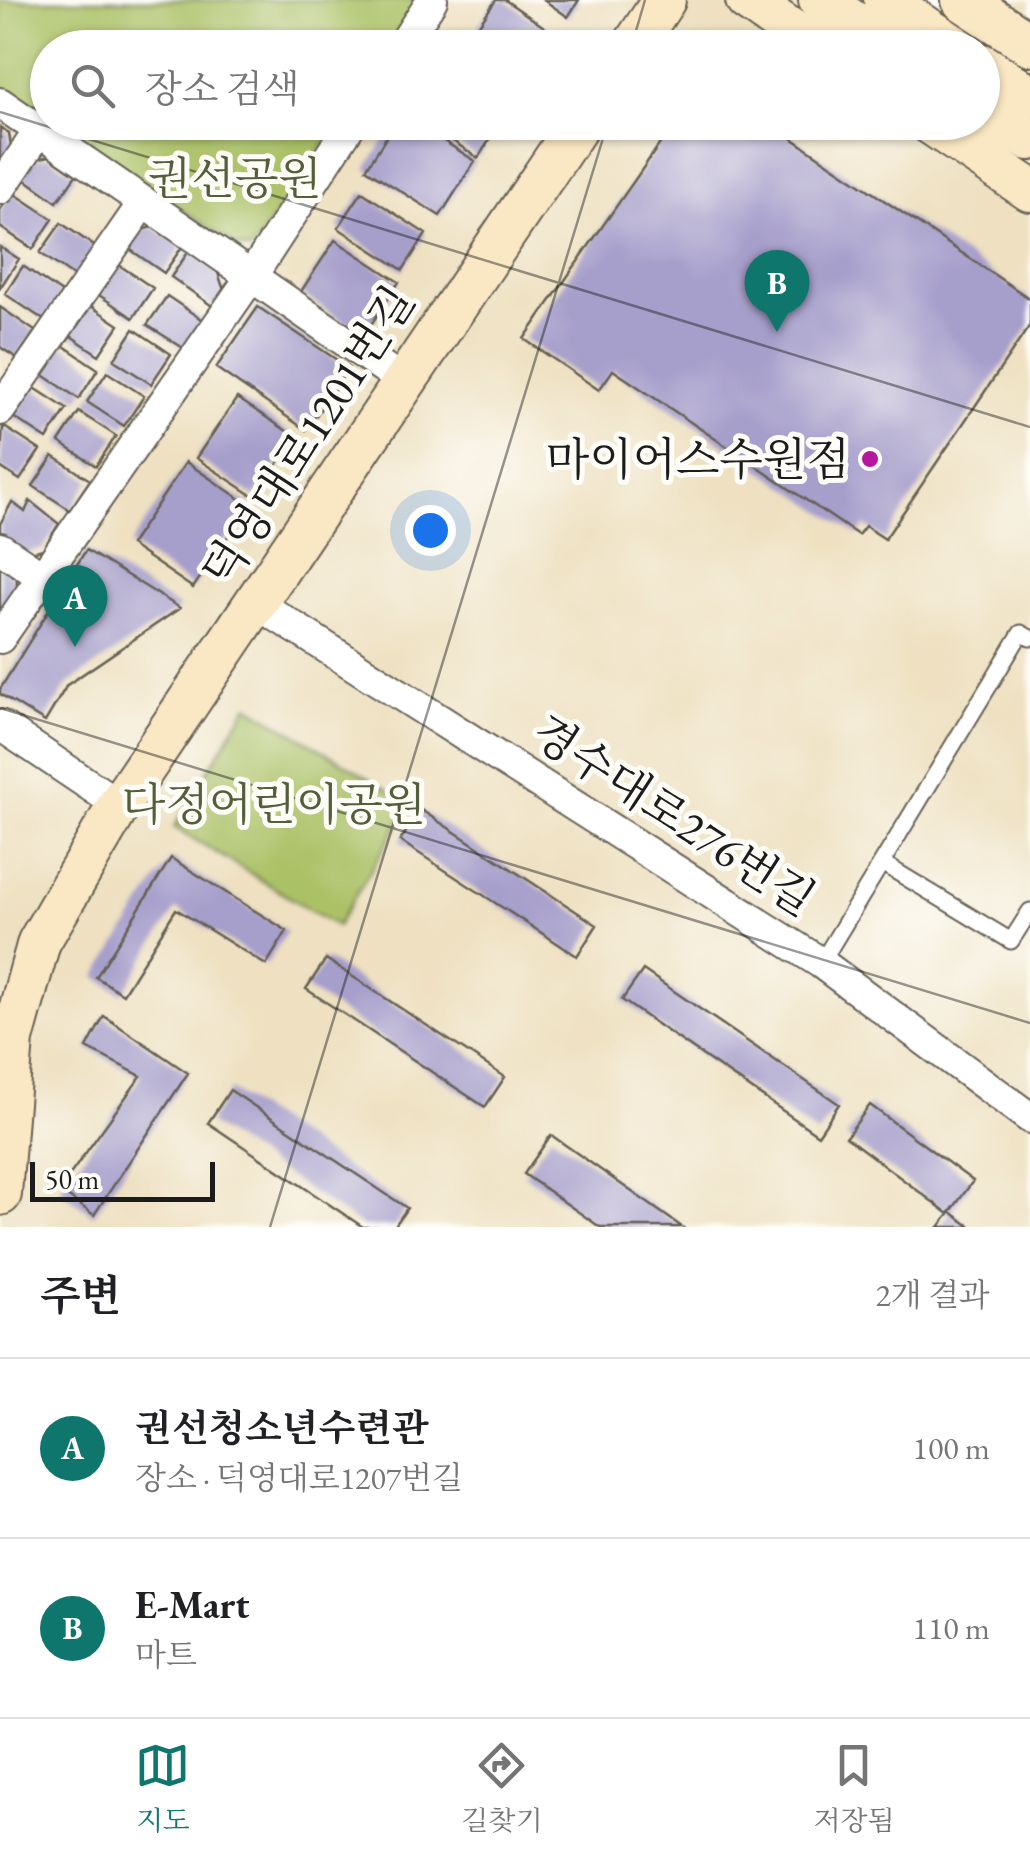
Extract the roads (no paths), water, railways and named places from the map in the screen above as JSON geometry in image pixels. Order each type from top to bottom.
[{"type":"street","points":[[413,30],[432,0]]},
{"type":"street","points":[[644,30],[664,0]]},
{"type":"street","points":[[746,0],[790,30]]},
{"type":"street","points":[[820,0],[865,30]]},
{"type":"street","points":[[885,0],[929,30]]},
{"type":"street","points":[[963,0],[1030,44]]},
{"type":"street","points":[[1000,77],[1030,96]]},
{"type":"street","points":[[0,103],[30,125]]},
{"type":"street","points":[[1000,120],[1030,139]]},
{"type":"street","points":[[0,189],[33,140]]},
{"type":"street","points":[[52,140],[403,381]]},
{"type":"street","points":[[0,638],[251,277],[340,140]]},
{"type":"street","name":"덕영대로1201번길","points":[[0,1194],[12,1039],[39,942],[119,804],[258,604],[403,381],[568,140]]},
{"type":"street","points":[[956,140],[1030,190]]},
{"type":"street","points":[[0,410],[144,202]]},
{"type":"street","points":[[0,548],[44,577]]},
{"type":"street","name":"경수대로276번길","points":[[258,604],[821,963],[1030,1118]]},
{"type":"street","points":[[0,725],[119,804]]},
{"type":"lane","points":[[821,963],[1022,633],[1030,638]]},
{"type":"lane","points":[[882,863],[1011,941],[1030,911]]},
{"type":"place","name":"E-Mart","points":[[777,332]]},
{"type":"place","name":"마이어스수원점","points":[[870,459]]},
{"type":"place","name":"권선청소년수련관","points":[[75,647]]},
{"type":"park label","name":"권선공원","points":[[235,178]]},
{"type":"park label","name":"다정어린이공원","points":[[274,804]]}]
